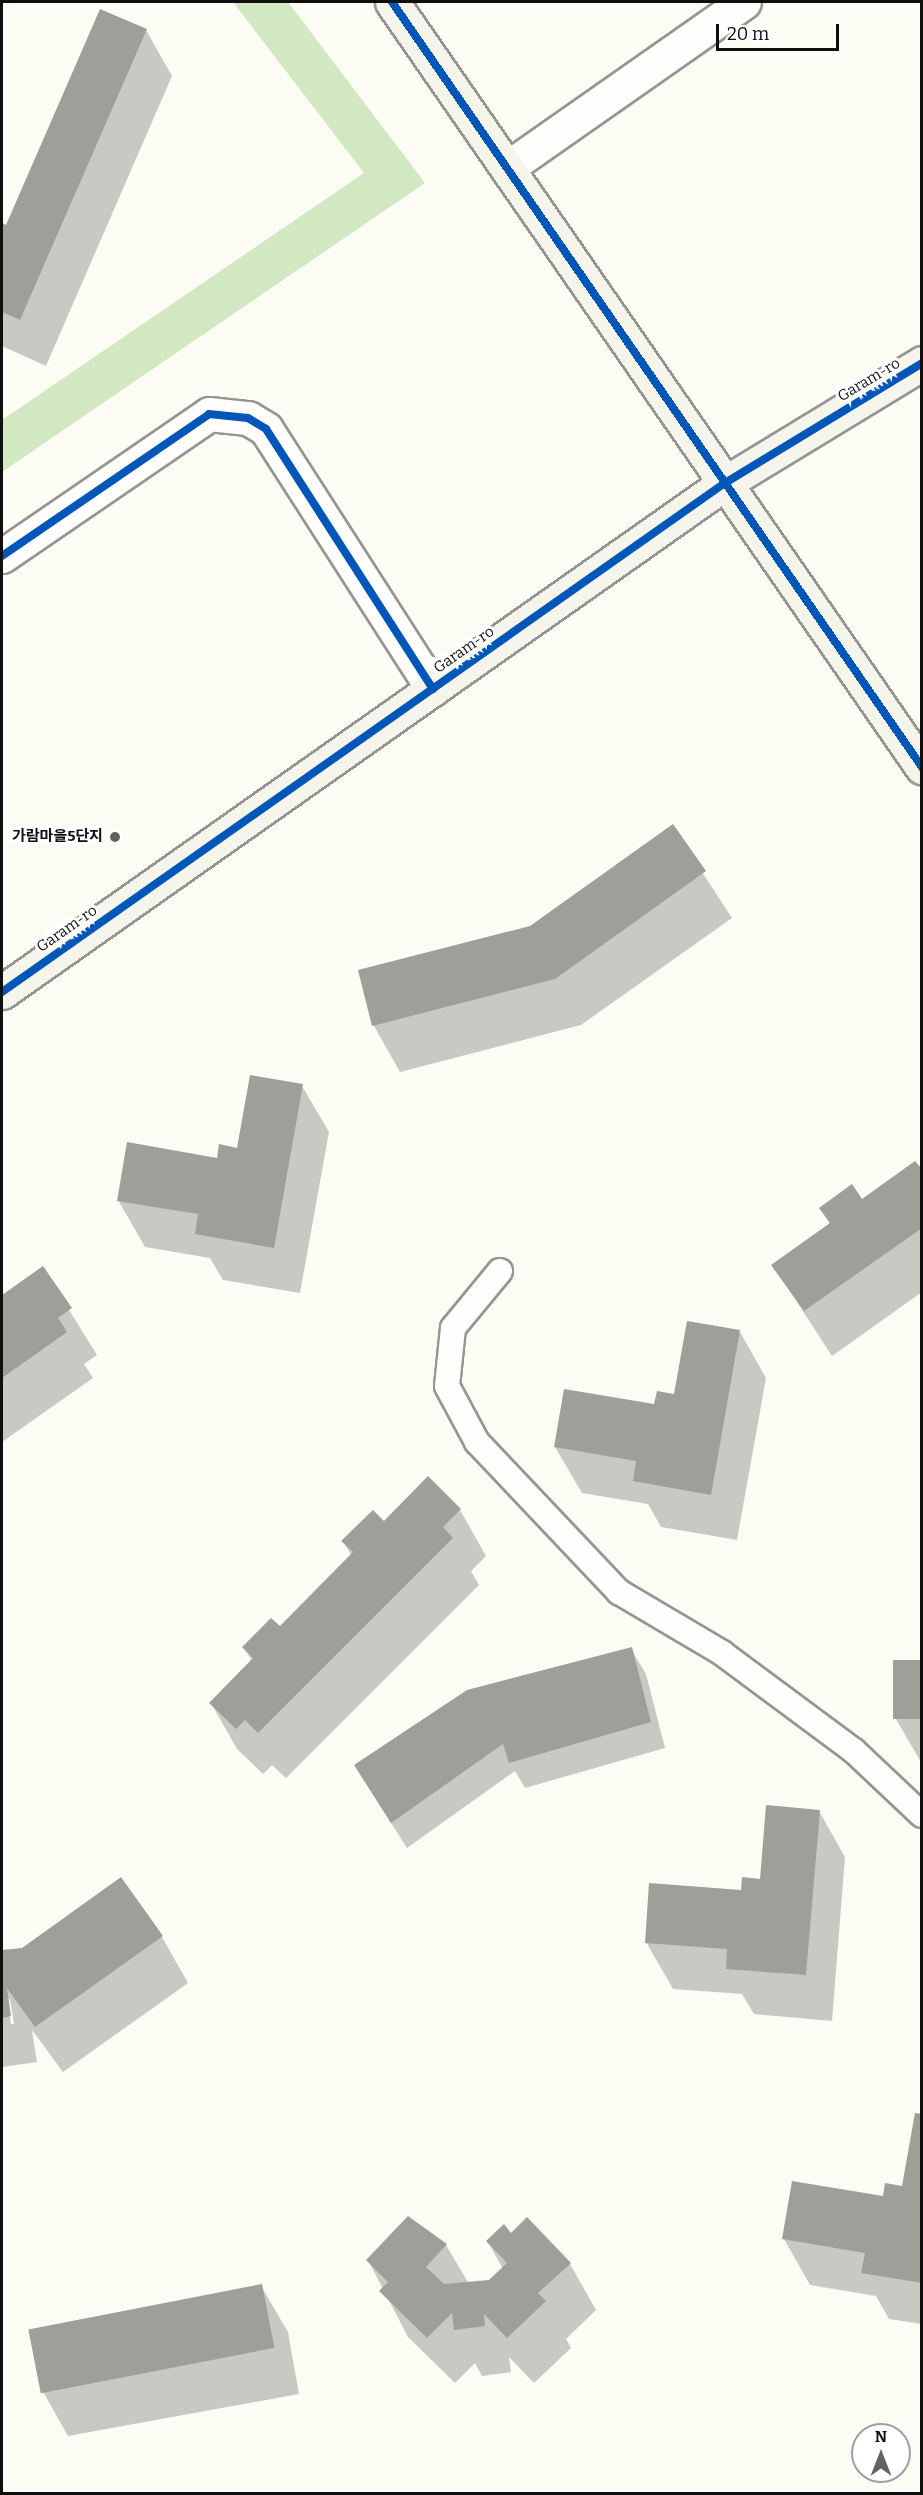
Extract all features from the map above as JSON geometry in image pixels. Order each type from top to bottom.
[{"type":"street","points":[[392,2],[921,767]]},
{"type":"street","points":[[507,168],[744,2]]},
{"type":"street","name":"Garam-ro","points":[[2,992],[725,483],[921,363]]},
{"type":"street","points":[[2,556],[209,414],[230,412],[266,429],[433,689]]},
{"type":"lane","points":[[500,1271],[453,1328],[447,1386],[477,1442],[619,1592],[722,1653],[845,1744],[921,1815]]},
{"type":"green space","points":[[233,2],[288,2],[425,183],[2,472],[2,420],[364,173]]},
{"type":"building","points":[[100,9],[147,29],[20,320],[2,312],[2,223],[6,225]]},
{"type":"building","points":[[673,824],[706,871],[555,979],[372,1026],[358,970],[530,926]]},
{"type":"building","points":[[250,1075],[303,1084],[274,1248],[195,1234],[198,1214],[117,1201],[127,1142],[217,1158],[219,1144],[237,1148]]},
{"type":"building","points":[[915,1161],[922,1169],[922,1228],[804,1311],[771,1265],[830,1223],[819,1208],[852,1184],[862,1199]]},
{"type":"building","points":[[43,1266],[72,1308],[58,1318],[67,1332],[2,1378],[2,1295]]},
{"type":"building","points":[[687,1321],[740,1330],[711,1495],[633,1481],[636,1461],[554,1447],[564,1389],[654,1404],[657,1391],[674,1394]]},
{"type":"building","points":[[428,1476],[461,1509],[443,1527],[453,1538],[258,1733],[245,1720],[236,1729],[209,1703],[253,1658],[242,1647],[271,1618],[280,1626],[353,1552],[341,1541],[373,1510],[384,1521]]},
{"type":"building","points":[[632,1647],[651,1722],[509,1763],[503,1744],[391,1823],[354,1765],[467,1690]]},
{"type":"building","points":[[893,1660],[922,1660],[922,1719],[893,1719]]},
{"type":"building","points":[[766,1805],[820,1810],[806,1975],[726,1969],[727,1949],[645,1943],[649,1883],[741,1890],[742,1877],[760,1879]]},
{"type":"building","points":[[121,1877],[163,1936],[35,2027],[7,1988],[11,2016],[2,2018],[2,1950],[22,1948]]},
{"type":"building","points":[[915,2113],[922,2114],[922,2283],[861,2273],[865,2253],[782,2239],[792,2181],[883,2196],[885,2183],[902,2186]]},
{"type":"building","points":[[408,2216],[447,2244],[426,2267],[444,2284],[489,2280],[507,2263],[486,2241],[504,2224],[511,2233],[527,2217],[571,2263],[538,2293],[546,2301],[507,2338],[484,2314],[485,2326],[454,2330],[452,2313],[427,2338],[379,2291],[388,2282],[366,2260]]},
{"type":"building","points":[[262,2284],[274,2348],[41,2393],[28,2329]]},
{"type":"cycle path","points":[[392,2],[922,767]]},
{"type":"cycle path","points":[[2,992],[725,483],[922,363]]},
{"type":"cycle path","points":[[2,556],[209,414],[248,418],[266,429],[433,689]]},
{"type":"place","name":"가람마을5단지","points":[[115,837]]}]
